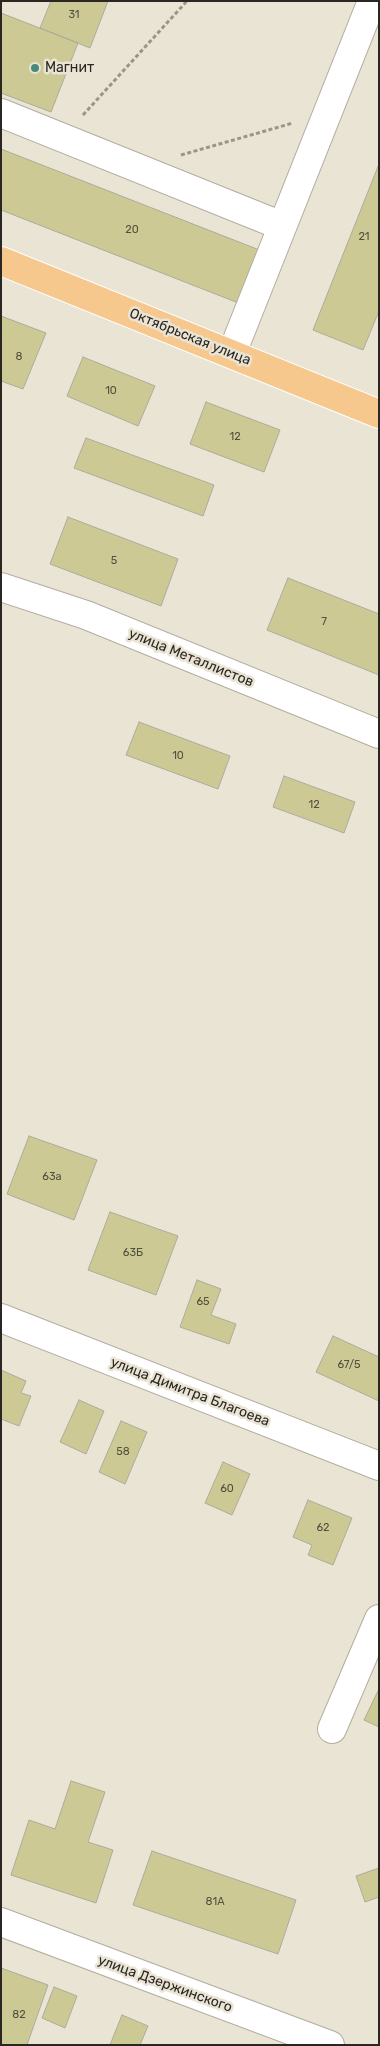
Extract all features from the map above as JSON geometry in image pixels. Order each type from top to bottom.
[{"type":"main road","name":"Октябрьская улица","points":[[1,261],[379,414]]},
{"type":"street","points":[[232,353],[372,1]]},
{"type":"street","points":[[1,113],[282,226]]},
{"type":"street","name":"улица Металлистов","points":[[1,587],[86,615],[379,734]]},
{"type":"street","name":"улица Димитра Благоева","points":[[1,1318],[379,1466]]},
{"type":"street","points":[[332,1729],[379,1619]]},
{"type":"street","name":"улица Дзержинского","points":[[1,1922],[330,2045]]},
{"type":"path","points":[[63,138],[187,1]]},
{"type":"path","points":[[137,167],[328,113]]},
{"type":"building","points":[[51,1],[108,1],[90,48],[40,28]]},
{"type":"building","name":"Магнит","points":[[1,13],[78,43],[51,112],[1,93]]},
{"type":"building","points":[[1,149],[262,251],[241,304],[1,210]]},
{"type":"building","points":[[379,164],[379,311],[363,350],[313,330]]},
{"type":"building","points":[[1,316],[46,333],[23,389],[1,381]]},
{"type":"building","points":[[83,357],[155,386],[138,426],[67,396]]},
{"type":"building","points":[[206,402],[280,430],[264,472],[190,444]]},
{"type":"building","points":[[86,438],[214,485],[203,516],[74,468]]},
{"type":"building","points":[[68,517],[178,559],[161,606],[50,564]]},
{"type":"building","points":[[288,578],[379,614],[379,675],[267,630]]},
{"type":"building","points":[[139,722],[230,756],[218,789],[126,755]]},
{"type":"building","points":[[284,776],[355,802],[344,833],[273,807]]},
{"type":"building","points":[[29,1136],[97,1160],[74,1220],[7,1194]]},
{"type":"building","points":[[110,1212],[178,1236],[156,1295],[88,1270]]},
{"type":"building","points":[[197,1280],[221,1289],[211,1315],[236,1324],[229,1344],[180,1327]]},
{"type":"building","points":[[333,1336],[379,1357],[379,1401],[316,1372]]},
{"type":"building","points":[[1,1370],[26,1381],[21,1393],[31,1396],[19,1426],[1,1419]]},
{"type":"building","points":[[79,1400],[104,1411],[86,1454],[60,1442]]},
{"type":"building","points":[[121,1421],[147,1432],[125,1484],[99,1472]]},
{"type":"building","points":[[223,1462],[250,1474],[232,1515],[205,1503]]},
{"type":"building","points":[[308,1500],[352,1518],[333,1565],[308,1555],[312,1545],[293,1537]]},
{"type":"building","points":[[379,1692],[379,1727],[364,1720]]},
{"type":"building","points":[[71,1781],[105,1792],[88,1842],[113,1850],[96,1903],[11,1875],[29,1820],[55,1829]]},
{"type":"building","points":[[152,1851],[296,1900],[278,1954],[133,1905]]},
{"type":"building","points":[[379,1868],[379,1897],[365,1902],[356,1876]]},
{"type":"building","points":[[1,1968],[48,1985],[27,2045],[1,2045]]},
{"type":"building","points":[[54,1987],[77,1996],[65,2028],[42,2018]]},
{"type":"building","points":[[122,2015],[148,2026],[140,2045],[110,2045]]},
{"type":"place","name":"Магнит","points":[[35,68]]}]
